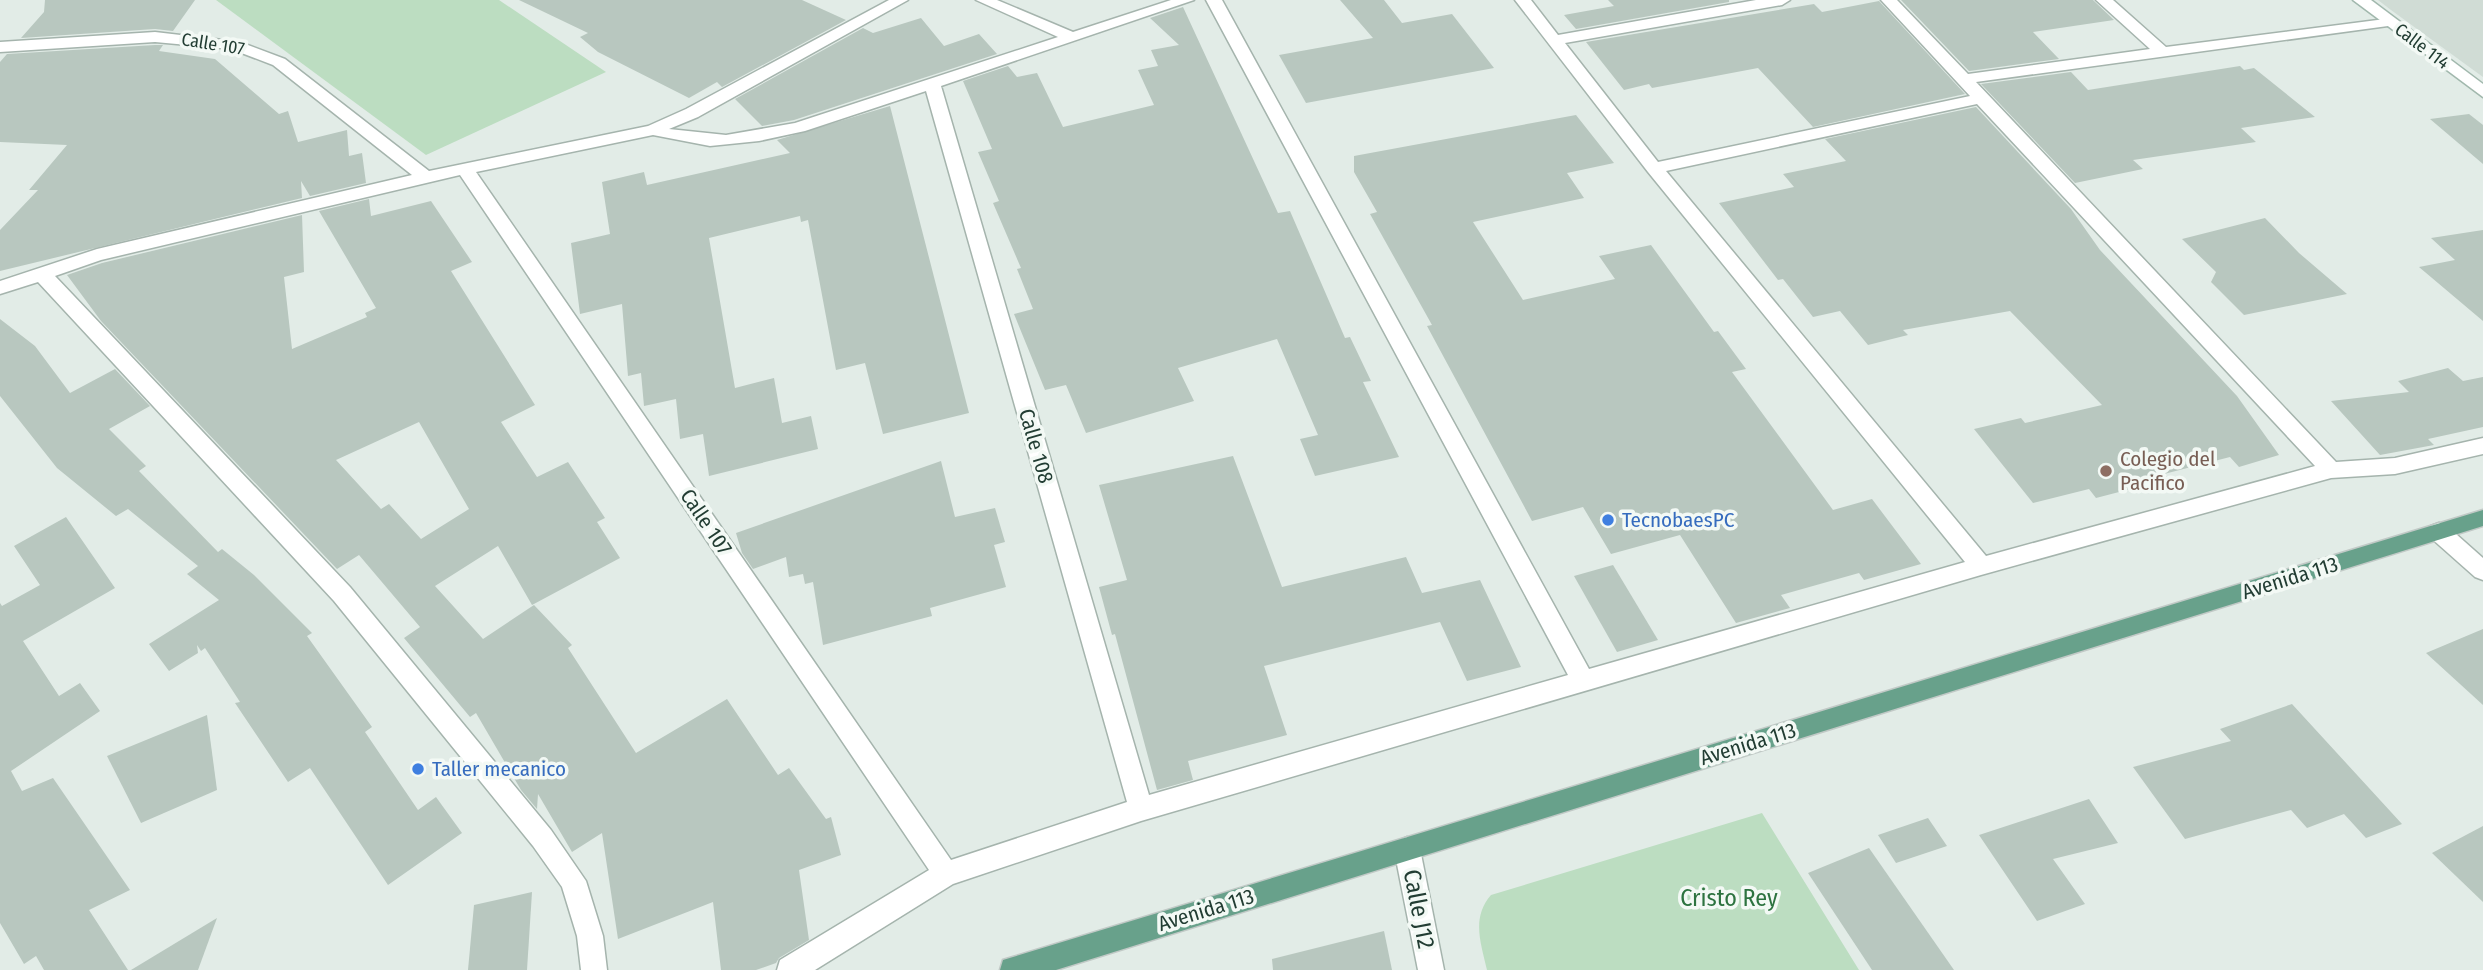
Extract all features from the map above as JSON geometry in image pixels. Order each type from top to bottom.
[{"type":"main road","name":"Avenida 113","points":[[1013,970],[2483,518]]},
{"type":"street","points":[[0,288],[97,255],[426,177],[467,171],[653,130],[692,113],[900,0]]},
{"type":"street","points":[[984,0],[1069,36]]},
{"type":"street","points":[[653,130],[711,143],[739,141],[799,127],[1069,36],[1186,0]]},
{"type":"street","points":[[1214,0],[1583,681]]},
{"type":"street","points":[[1523,0],[1654,168],[1981,566]]},
{"type":"street","points":[[1555,40],[1782,0]]},
{"type":"street","points":[[1889,0],[2332,470]]},
{"type":"street","points":[[2104,0],[2163,52]]},
{"type":"street","name":"Calle 114","points":[[2361,0],[2483,92]]},
{"type":"street","points":[[1966,79],[2388,21]]},
{"type":"street","name":"Calle 107","points":[[0,47],[155,37],[234,45],[279,62],[426,177]]},
{"type":"street","name":"Calle 108","points":[[932,83],[1141,809]]},
{"type":"street","points":[[1654,168],[1982,98]]},
{"type":"street","name":"Calle 107","points":[[467,171],[946,874]]},
{"type":"street","points":[[42,274],[342,594],[542,838],[573,881],[590,936],[594,970]]},
{"type":"street","points":[[790,970],[946,874],[1141,809],[1981,566],[2332,470],[2395,466],[2483,446]]},
{"type":"street","points":[[2439,532],[2483,571]]},
{"type":"street","name":"Calle J12","points":[[1407,849],[1431,970]]},
{"type":"shaded area","points":[[2378,0],[2483,0],[2483,77],[2391,10]]},
{"type":"green space","points":[[216,0],[499,0],[606,72],[426,155]]},
{"type":"green space","name":"Cristo Rey","points":[[1762,813],[1859,970],[1487,970],[1479,922],[1491,895]]},
{"type":"building","points":[[45,0],[195,0],[173,31],[155,29],[21,38],[44,12]]},
{"type":"building","points":[[519,0],[802,0],[846,20],[722,87],[717,82],[689,98],[598,52],[580,37],[588,33]]},
{"type":"building","points":[[1340,0],[1384,0],[1402,23],[1452,14],[1494,68],[1306,103],[1279,55],[1373,38]]},
{"type":"building","points":[[1608,0],[1729,2],[1576,29],[1564,15],[1614,6]]},
{"type":"building","points":[[1901,0],[2093,0],[2114,20],[2033,32],[2059,59],[1969,71]]},
{"type":"building","points":[[1879,1],[1965,94],[1813,127],[1758,68],[1652,88],[1649,84],[1624,90],[1586,42],[1814,4],[1822,12]]},
{"type":"building","points":[[1183,7],[1278,213],[1290,211],[1345,338],[1350,337],[1371,381],[1363,382],[1399,457],[1315,476],[1300,439],[1318,435],[1277,339],[1178,368],[1194,401],[1086,433],[1066,385],[1045,390],[1014,314],[1033,309],[1017,269],[1021,268],[993,203],[999,201],[978,152],[992,149],[963,81],[1008,66],[1017,77],[1037,73],[1063,127],[1154,105],[1138,70],[1158,66],[1151,50],[1179,45],[1150,18]]},
{"type":"building","points":[[921,18],[944,46],[979,34],[997,54],[794,120],[762,126],[735,99],[863,28],[873,33]]},
{"type":"building","points":[[163,45],[159,51],[215,59],[279,114],[288,111],[298,142],[347,130],[349,156],[362,153],[366,183],[310,196],[301,181],[302,198],[0,271],[0,230],[38,190],[29,190],[67,145],[0,142],[0,62],[7,54]]},
{"type":"building","points":[[2240,66],[2244,70],[2254,68],[2315,117],[2241,128],[2256,142],[2133,160],[2143,169],[2075,183],[1981,84],[2071,72],[2088,90]]},
{"type":"building","points":[[890,106],[969,413],[883,434],[865,363],[836,370],[808,220],[801,222],[800,216],[709,238],[735,388],[774,378],[782,423],[811,416],[818,449],[709,476],[703,434],[680,439],[676,399],[644,406],[641,373],[628,376],[622,304],[580,314],[571,243],[610,234],[602,182],[644,172],[647,185],[790,153],[777,140]]},
{"type":"building","points":[[1976,107],[2071,209],[2100,250],[2237,396],[2279,455],[2239,467],[2230,457],[2164,474],[2169,479],[2096,498],[2089,489],[2033,503],[1974,429],[2021,418],[2025,423],[2102,405],[2010,311],[1903,330],[1908,335],[1868,345],[1840,311],[1813,317],[1783,279],[1778,280],[1719,203],[1794,187],[1783,174],[1846,161],[1825,139]]},
{"type":"building","points":[[2469,114],[2483,125],[2483,164],[2430,119]]},
{"type":"building","points":[[1576,115],[1614,163],[1567,173],[1584,198],[1473,222],[1523,300],[1615,279],[1599,256],[1651,245],[1714,332],[1718,331],[1746,369],[1732,372],[1833,510],[1872,499],[1921,564],[1864,580],[1859,573],[1781,595],[1790,608],[1736,623],[1680,535],[1611,554],[1583,507],[1532,521],[1427,326],[1432,325],[1370,214],[1377,212],[1354,172],[1354,156]]},
{"type":"building","points":[[369,199],[371,216],[431,201],[472,262],[451,271],[535,405],[501,422],[537,477],[568,462],[605,518],[597,522],[620,558],[532,605],[498,546],[435,586],[483,639],[534,605],[572,645],[568,648],[636,753],[727,699],[778,775],[789,768],[826,819],[831,817],[841,855],[799,870],[809,940],[779,958],[776,963],[756,970],[721,970],[713,902],[618,939],[602,833],[572,852],[538,794],[537,809],[521,790],[476,713],[470,717],[404,638],[420,627],[359,555],[337,569],[101,321],[67,275],[102,263],[302,215],[304,272],[284,277],[292,349],[367,317],[365,313],[376,308],[319,211]],"holes":[[[419,422],[469,509],[421,539],[389,504],[381,509],[336,460]]]},
{"type":"building","points":[[2265,218],[2299,253],[2347,294],[2244,315],[2211,282],[2216,272],[2182,239]]},
{"type":"building","points":[[2483,230],[2483,321],[2419,267],[2455,260],[2431,238]]},
{"type":"building","points":[[0,319],[35,346],[70,393],[115,369],[150,406],[109,429],[146,466],[139,471],[218,552],[222,549],[254,575],[312,633],[307,636],[372,727],[365,732],[418,810],[436,797],[462,833],[388,885],[310,768],[288,782],[235,703],[240,702],[205,648],[201,651],[197,645],[198,653],[169,671],[149,644],[219,600],[187,574],[198,566],[128,509],[116,516],[57,468],[0,396]]},
{"type":"building","points":[[2448,368],[2463,381],[2483,377],[2483,427],[2428,439],[2434,445],[2380,455],[2331,401],[2409,392],[2398,381]]},
{"type":"building","points":[[1233,456],[1282,587],[1406,557],[1422,593],[1480,580],[1521,667],[1467,681],[1440,622],[1264,666],[1287,735],[1188,761],[1193,780],[1157,790],[1115,634],[1112,635],[1099,587],[1127,580],[1099,485]]},
{"type":"building","points":[[941,461],[955,517],[995,508],[1005,542],[994,545],[1006,587],[930,608],[932,616],[823,645],[813,582],[805,584],[803,574],[789,577],[786,557],[753,569],[742,553],[736,533]]},
{"type":"building","points":[[66,517],[115,588],[23,641],[59,696],[80,683],[100,711],[11,771],[22,791],[53,778],[130,890],[89,910],[128,970],[44,970],[36,956],[24,964],[0,923],[0,603],[2,606],[40,585],[14,546]]},
{"type":"building","points":[[1613,565],[1658,640],[1617,652],[1574,576]]},
{"type":"building","points":[[2483,629],[2483,705],[2426,653]]},
{"type":"building","points":[[2292,704],[2402,824],[2366,838],[2344,814],[2307,828],[2291,810],[2185,839],[2133,767],[2231,741],[2220,729]]},
{"type":"building","points":[[207,715],[217,790],[141,823],[107,756]]},
{"type":"building","points":[[2089,799],[2118,843],[2053,859],[2085,904],[2037,921],[1979,835]]},
{"type":"building","points":[[1928,818],[1947,846],[1896,863],[1878,835]]},
{"type":"building","points":[[2483,826],[2483,902],[2432,853]]},
{"type":"building","points":[[1869,848],[1954,970],[1872,970],[1808,873]]},
{"type":"building","points":[[532,892],[527,970],[468,970],[474,905]]},
{"type":"building","points":[[217,918],[198,970],[131,970]]},
{"type":"building","points":[[1384,931],[1392,970],[1273,970],[1272,959]]},
{"type":"place","name":"Colegio del Pacifico","points":[[2106,471]]},
{"type":"place","name":"TecnobaesPC","points":[[1608,520]]},
{"type":"place","name":"Taller mecanico","points":[[418,769]]}]
